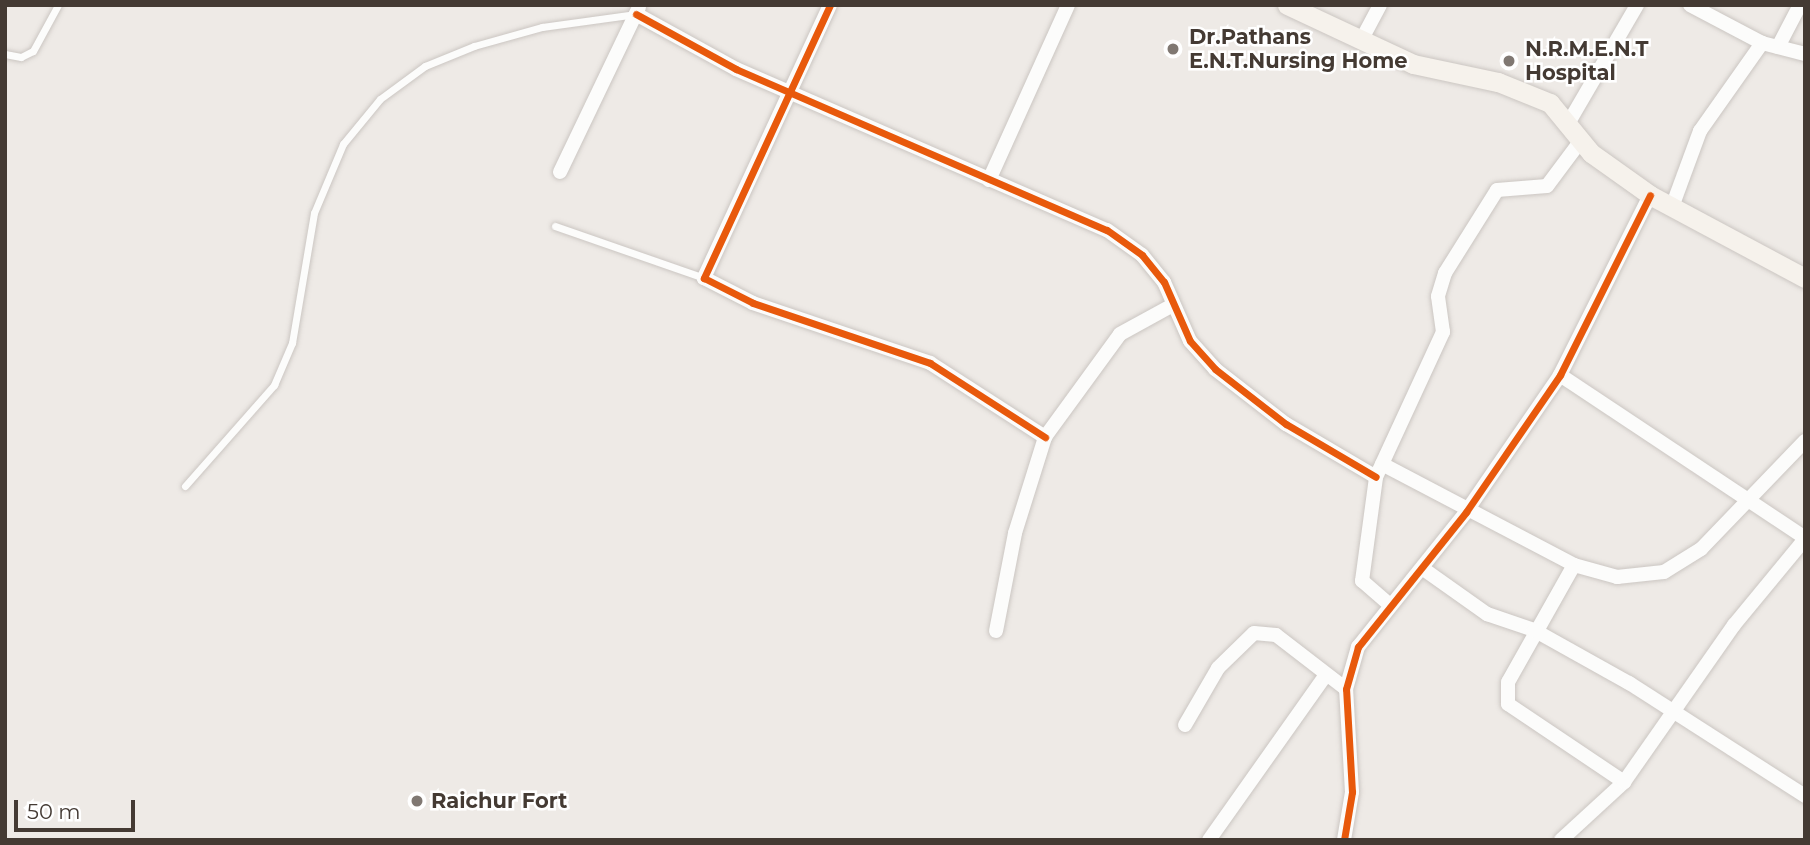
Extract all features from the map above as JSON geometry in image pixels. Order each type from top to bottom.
[{"type":"main road","points":[[1287,5],[1363,37],[1413,64],[1531,94],[1569,122],[1591,153],[1650,195],[1805,278]]},
{"type":"street","points":[[830,5],[704,278],[753,303],[930,363],[1045,437]]},
{"type":"street","points":[[989,180],[1068,5]]},
{"type":"street","points":[[1363,37],[1380,5]]},
{"type":"street","points":[[1569,122],[1637,5]]},
{"type":"street","points":[[1690,5],[1762,43],[1805,54]]},
{"type":"street","points":[[1778,47],[1801,5]]},
{"type":"street","points":[[560,172],[638,10],[736,69],[792,89],[989,180],[1107,230],[1142,255],[1173,305],[1189,341],[1215,369],[1286,424],[1466,512],[1524,535],[1574,565],[1617,577],[1664,572],[1701,549],[1805,440]]},
{"type":"street","points":[[1672,206],[1700,131],[1762,43]]},
{"type":"street","points":[[1390,605],[1362,580],[1379,471],[1443,332],[1440,285],[1486,201],[1508,186],[1547,186],[1582,139]]},
{"type":"street","points":[[1344,840],[1352,792],[1346,689],[1357,647],[1466,512],[1559,375],[1650,195]]},
{"type":"street","points":[[996,631],[1015,533],[1045,437],[1120,334],[1146,315],[1173,305]]},
{"type":"street","points":[[1559,375],[1623,422],[1751,499],[1805,538],[1673,711],[1624,782],[1561,840]]},
{"type":"street","points":[[1574,565],[1534,630],[1508,682],[1508,704],[1624,782]]},
{"type":"street","points":[[1422,568],[1487,614],[1534,630],[1673,711],[1805,796]]},
{"type":"street","points":[[1185,725],[1218,668],[1254,632],[1276,635],[1346,689]]},
{"type":"street","points":[[1209,840],[1326,675]]},
{"type":"lane","points":[[5,54],[21,57],[33,51],[58,5]]},
{"type":"lane","points":[[185,486],[274,385],[292,343],[314,214],[343,144],[380,99],[425,66],[474,46],[542,27],[638,10]]},
{"type":"lane","points":[[555,226],[704,278]]},
{"type":"cycle path","points":[[830,5],[704,278],[753,303],[930,363],[1045,437]]},
{"type":"cycle path","points":[[636,14],[736,69],[1107,230],[1142,255],[1164,282],[1190,341],[1215,369],[1286,424],[1376,477]]},
{"type":"cycle path","points":[[1344,840],[1352,792],[1346,689],[1358,647],[1466,512],[1560,375],[1650,195]]},
{"type":"place","name":"Dr.Pathans E.N.T.Nursing Home","points":[[1173,49]]},
{"type":"place","name":"N.R.M.E.N.T Hospital","points":[[1509,61]]},
{"type":"place","name":"Raichur Fort","points":[[417,801]]}]
